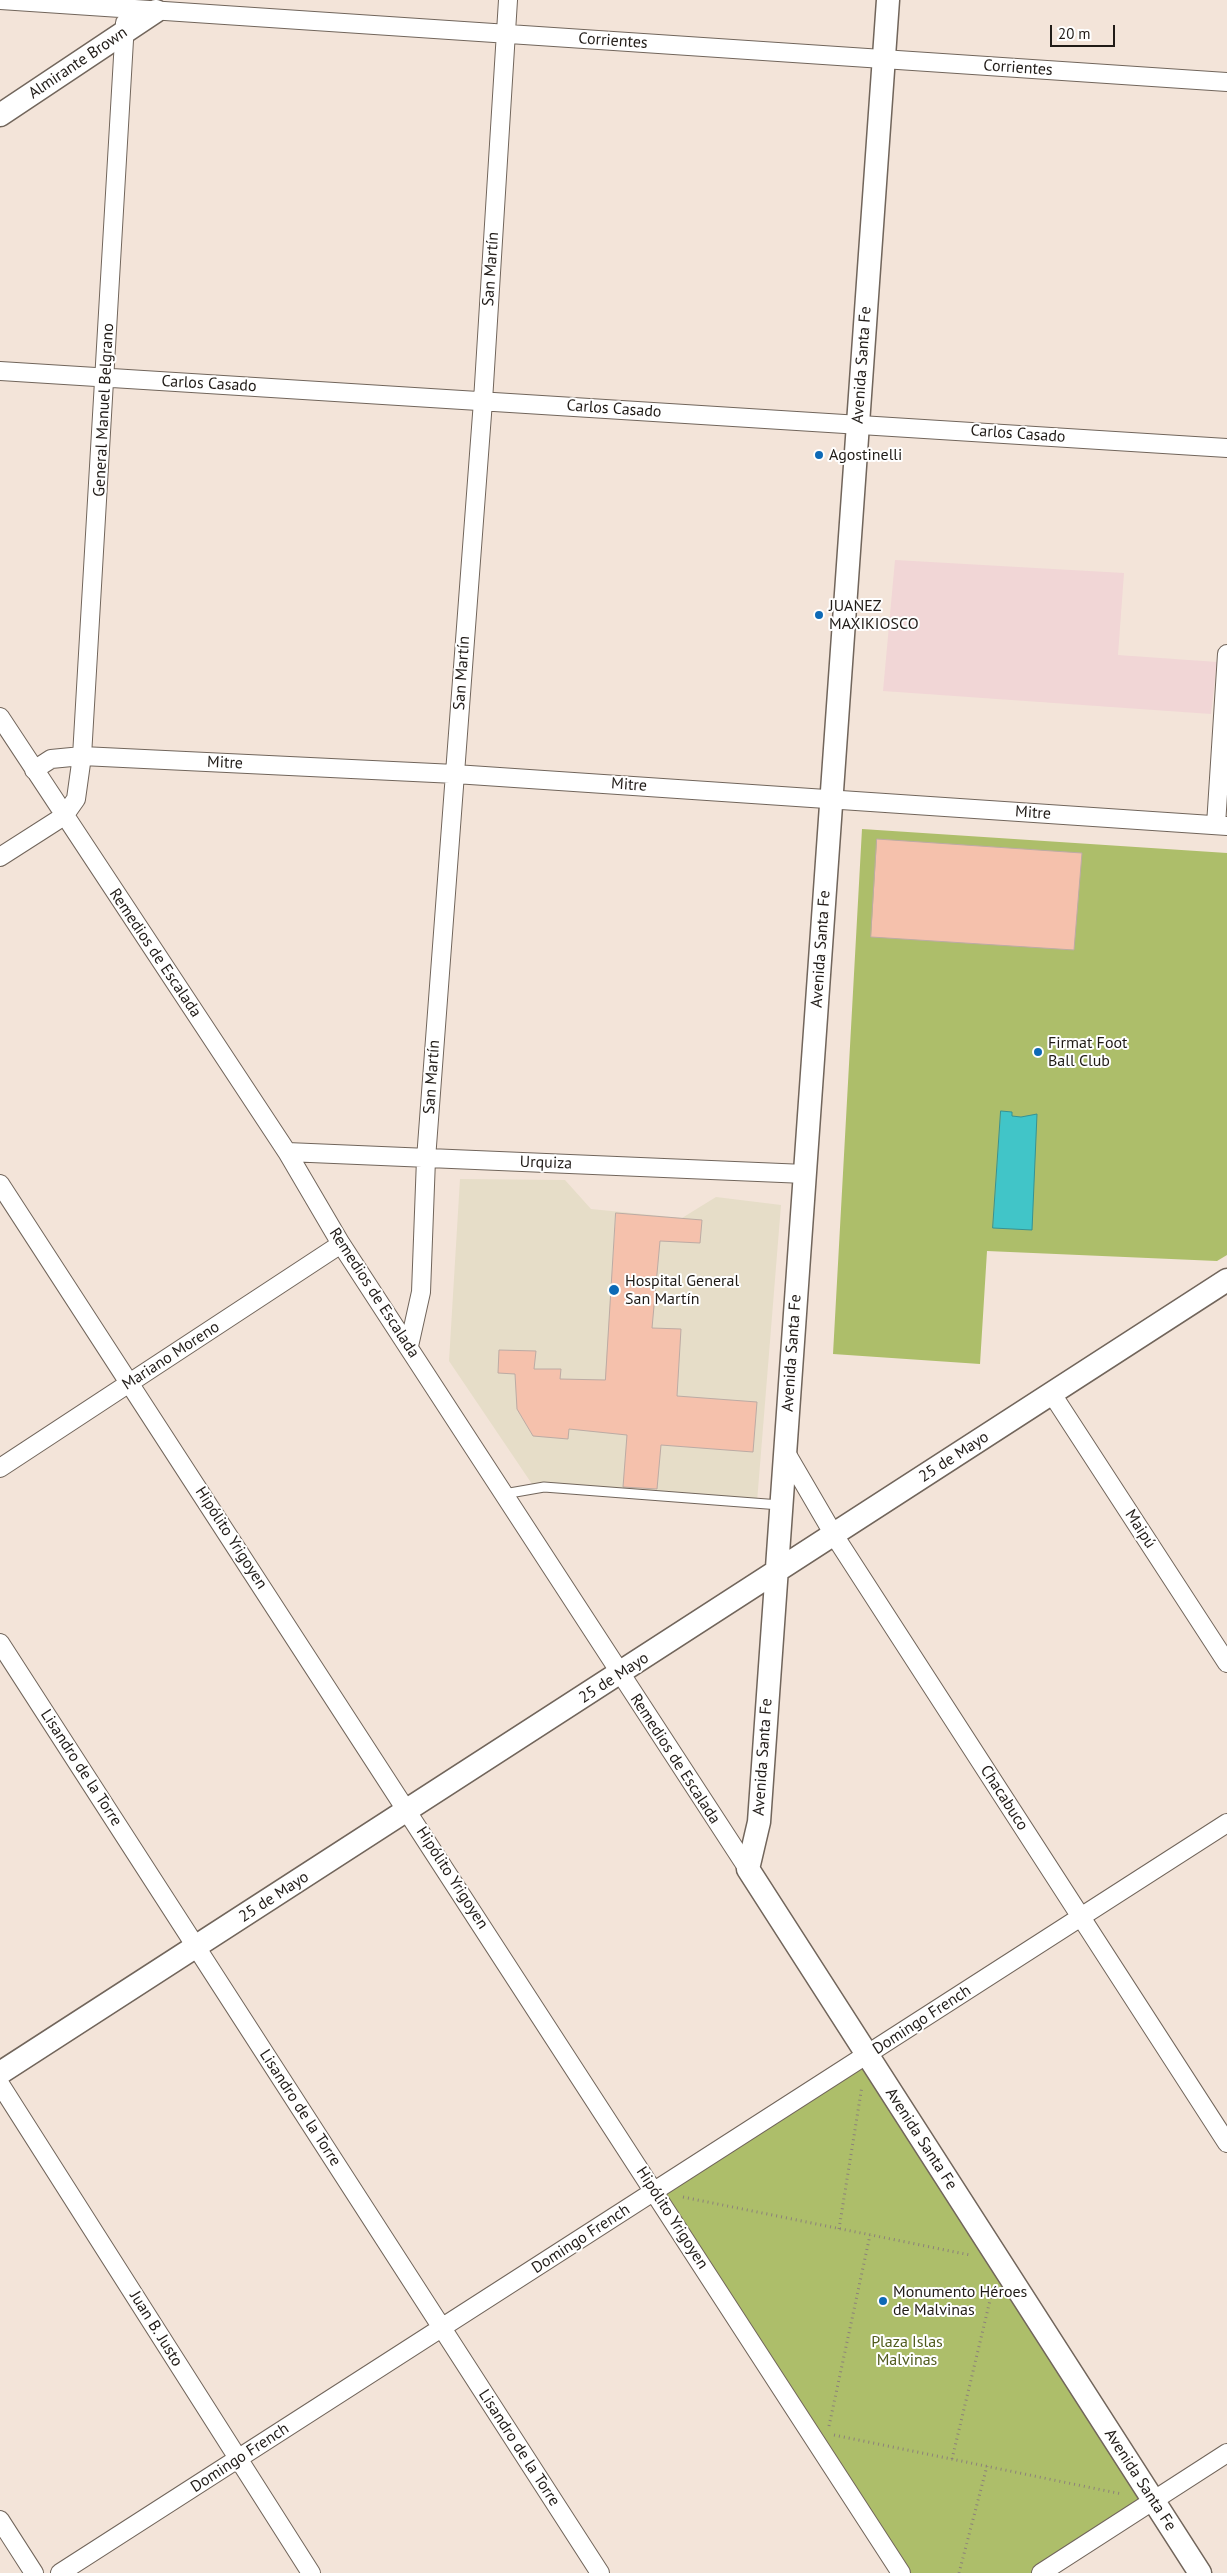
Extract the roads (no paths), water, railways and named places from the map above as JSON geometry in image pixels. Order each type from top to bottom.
[{"type":"street","name":"Corrientes","points":[[0,0],[126,5],[156,11],[1227,82]]},
{"type":"street","name":"San Martín","points":[[409,1346],[421,1292],[426,1159],[483,401],[508,0]]},
{"type":"street","name":"Avenida Santa Fe","points":[[888,0],[758,1822],[748,1870],[1200,2573]]},
{"type":"street","name":"General Manuel Belgrano","points":[[64,816],[76,799],[82,756],[106,378],[126,5]]},
{"type":"street","name":"Almirante Brown","points":[[0,115],[156,11]]},
{"type":"street","name":"Carlos Casado","points":[[0,371],[1227,448]]},
{"type":"street","points":[[1221,826],[1227,654]]},
{"type":"street","name":"Remedios de Escalada","points":[[0,717],[286,1152],[341,1244],[748,1870]]},
{"type":"street","name":"Mitre","points":[[34,770],[50,759],[82,756],[455,774],[831,798],[1221,826]]},
{"type":"street","points":[[0,857],[64,816]]},
{"type":"street","name":"Urquiza","points":[[286,1152],[805,1174]]},
{"type":"street","name":"Hipólito Yrigoyen","points":[[0,1184],[408,1810],[901,2573]]},
{"type":"street","name":"Mariano Moreno","points":[[0,1468],[341,1244]]},
{"type":"street","name":"25 de Mayo","points":[[0,2073],[1227,1280]]},
{"type":"street","name":"Maipú","points":[[1052,1394],[1227,1663]]},
{"type":"street","name":"Chacabuco","points":[[785,1451],[834,1535],[1227,2143]]},
{"type":"street","name":"Lisandro de la Torre","points":[[0,1643],[600,2573]]},
{"type":"street","name":"Domingo French","points":[[60,2573],[1227,1823]]},
{"type":"street","name":"Juan B. Justo","points":[[0,2084],[311,2573]]},
{"type":"street","points":[[1041,2573],[1227,2453]]},
{"type":"street","points":[[0,2520],[34,2573]]},
{"type":"lane","points":[[504,1494],[544,1487],[781,1505]]},
{"type":"water","points":[[1001,1111],[1012,1112],[1012,1116],[1021,1117],[1037,1114],[1032,1230],[993,1228]]},
{"type":"place","name":"Agostinelli","points":[[819,455]]},
{"type":"place","name":"JUANEZ MAXIKIOSCO","points":[[819,615]]},
{"type":"place","name":"Firmat Foot Ball Club","points":[[1038,1052]]},
{"type":"place","name":"Hospital General San Martín","points":[[614,1290]]},
{"type":"place","name":"Monumento Héroes de Malvinas","points":[[883,2301]]},
{"type":"park label","name":"Plaza Islas Malvinas","points":[[907,2351]]}]
